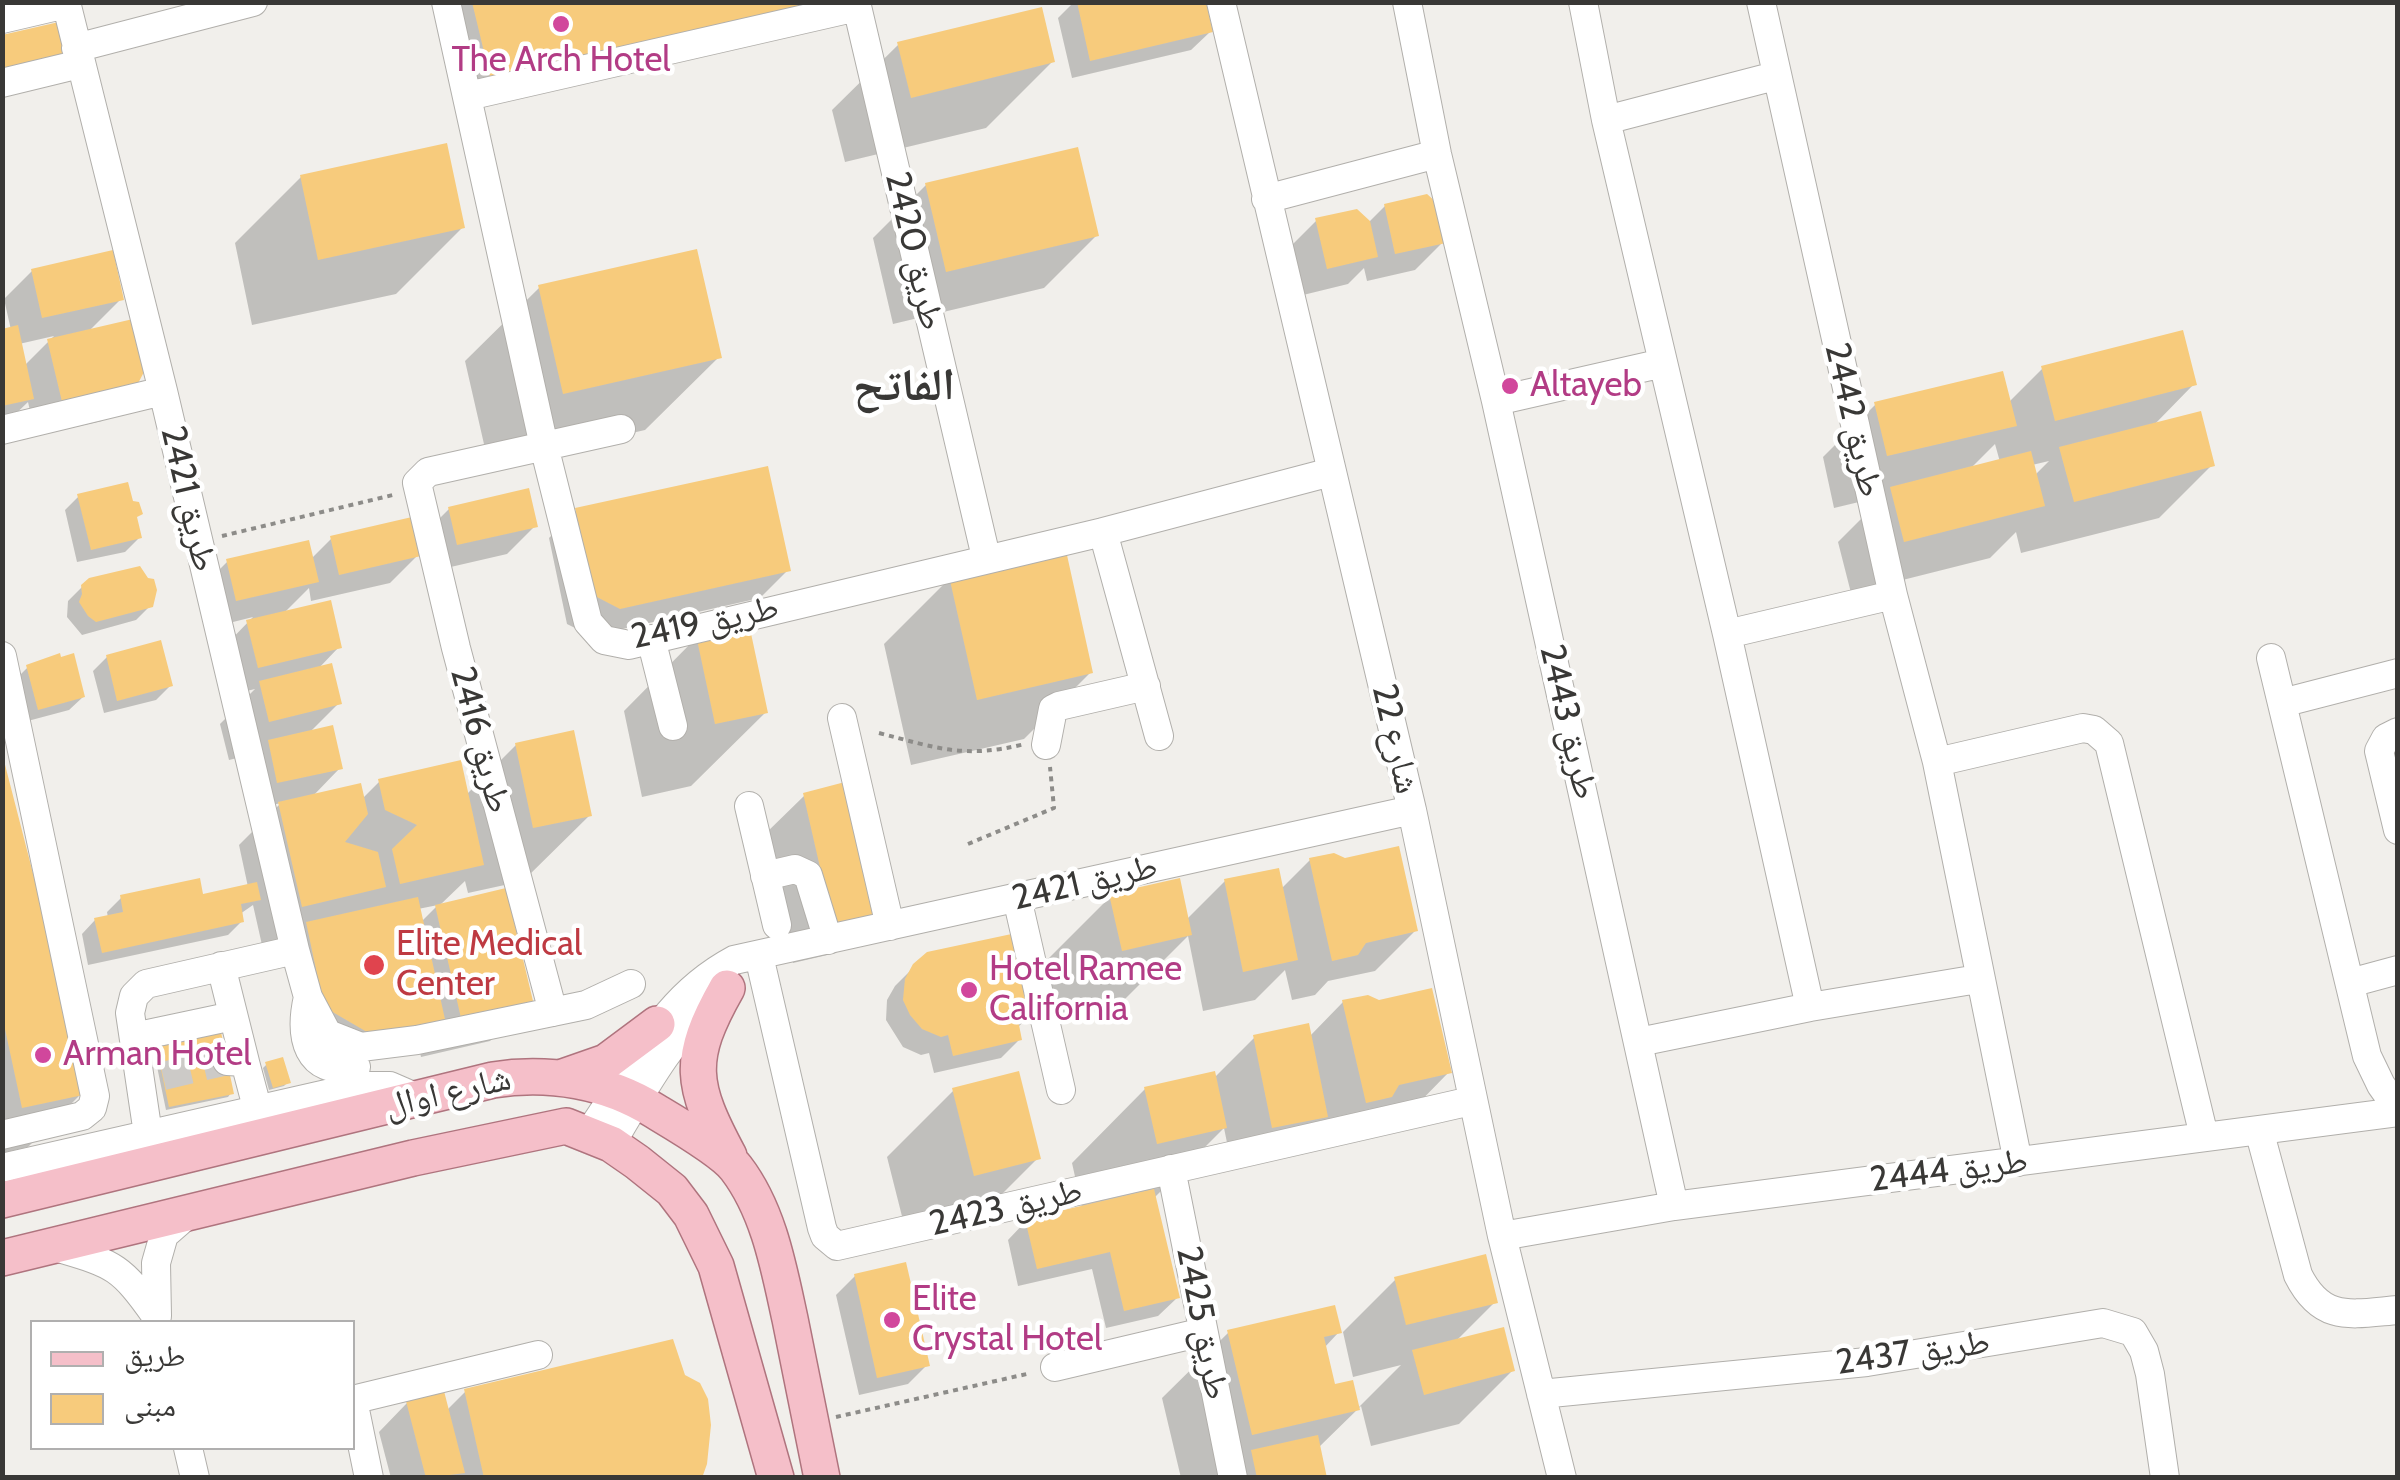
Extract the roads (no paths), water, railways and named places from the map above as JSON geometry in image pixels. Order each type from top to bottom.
[{"type":"main road","points":[[727,988],[704,1033],[697,1078],[706,1113],[734,1165]]},
{"type":"main road","points":[[560,1078],[606,1062],[656,1024]]},
{"type":"main road","name":"شارع اوال","points":[[2,1200],[526,1075],[560,1078],[628,1095],[734,1165],[756,1200],[777,1262],[822,1478]]},
{"type":"main road","name":"شارع اوال","points":[[2,1258],[516,1134],[566,1126],[599,1139]]},
{"type":"main road","points":[[599,1139],[672,1190],[710,1249],[776,1478]]},
{"type":"main road","points":[[757,1478],[764,1435]]},
{"type":"street","points":[[2,83],[253,2]]},
{"type":"street","name":"طريق 2419","points":[[446,2],[544,446],[588,622],[604,640],[630,645],[1041,549],[1330,472]]},
{"type":"street","name":"شارع 22","points":[[1220,2],[1412,810],[1471,1100],[1562,1478]]},
{"type":"street","name":"طريق 2443","points":[[1407,2],[1437,154],[1496,401],[1674,1206]]},
{"type":"street","points":[[1583,2],[1606,120],[1810,1007]]},
{"type":"street","name":"طريق 2442","points":[[1761,2],[1893,594],[1936,762],[2018,1162]]},
{"type":"street","points":[[2,19],[66,3]]},
{"type":"street","name":"طريق 2421","points":[[66,3],[164,391],[295,950],[308,996],[356,1077]]},
{"type":"street","points":[[468,96],[856,5]]},
{"type":"street","name":"طريق 2420","points":[[856,5],[972,564]]},
{"type":"street","points":[[1606,120],[1776,76]]},
{"type":"street","points":[[1266,199],[1437,154]]},
{"type":"street","points":[[1496,401],[1662,363]]},
{"type":"street","points":[[2,430],[164,391]]},
{"type":"street","points":[[544,446],[621,429]]},
{"type":"street","name":"طريق 2416","points":[[544,446],[422,480],[553,1012]]},
{"type":"street","points":[[1103,532],[1160,736]]},
{"type":"street","points":[[1727,634],[1893,594]]},
{"type":"street","points":[[651,640],[673,726]]},
{"type":"street","points":[[2,656],[94,1085],[92,1108],[76,1118],[2,1135]]},
{"type":"street","points":[[2270,658],[2368,1056],[2398,1110]]},
{"type":"street","points":[[2282,703],[2398,673]]},
{"type":"street","points":[[1046,745],[1053,710],[1059,706],[1146,686]]},
{"type":"street","points":[[842,718],[890,926]]},
{"type":"street","points":[[1936,762],[2083,728],[2094,730],[2108,743],[2204,1136]]},
{"type":"street","points":[[2398,732],[2386,738],[2379,751],[2398,830]]},
{"type":"street","points":[[749,806],[777,925]]},
{"type":"street","name":"طريق 2421","points":[[628,1095],[656,1024],[712,972],[734,960],[1017,898],[1112,885],[1412,810]]},
{"type":"street","points":[[765,876],[796,869],[808,875],[828,940]]},
{"type":"street","points":[[1017,898],[1061,1090]]},
{"type":"street","points":[[148,1134],[152,1078],[134,1037],[131,1002],[138,990],[146,984],[295,950]]},
{"type":"street","name":"طريق 2421","points":[[599,1139],[628,1095],[680,1033],[759,956]]},
{"type":"street","name":"طريق 2423","points":[[759,956],[822,1228],[837,1246],[1471,1100]]},
{"type":"street","points":[[221,966],[234,1016],[236,1062],[258,1111]]},
{"type":"street","points":[[2350,984],[2398,970]]},
{"type":"street","points":[[1639,1042],[1810,1007],[1978,979]]},
{"type":"street","name":"طريق 2421","points":[[328,1034],[360,1048],[417,1040],[553,1012],[602,999],[631,984]]},
{"type":"street","name":"طريق 2421","points":[[308,996],[303,1024],[307,1046],[322,1063],[420,1099]]},
{"type":"street","points":[[134,1037],[234,1016]]},
{"type":"street","name":"طريق 2421","points":[[2,1168],[258,1111],[356,1077],[417,1040]]},
{"type":"street","points":[[2347,1118],[2368,1056]]},
{"type":"street","name":"طريق 2444","points":[[1502,1236],[1674,1206],[2398,1110]]},
{"type":"street","points":[[76,1118],[85,1149]]},
{"type":"street","points":[[2259,1130],[2298,1275],[2307,1294],[2324,1308],[2341,1314],[2398,1310]]},
{"type":"street","name":"طريق 2425","points":[[1171,1168],[1233,1478]]},
{"type":"street","points":[[157,1319],[156,1263],[164,1234],[187,1214]]},
{"type":"street","points":[[52,1246],[112,1264],[132,1282],[157,1319]]},
{"type":"street","name":"طريق 2437","points":[[1541,1394],[1867,1362],[2103,1323],[2134,1332],[2144,1351],[2165,1478]]},
{"type":"street","points":[[1055,1367],[1204,1332]]},
{"type":"street","points":[[355,1400],[538,1354]]},
{"type":"street","points":[[355,1410],[369,1478]]},
{"type":"street","points":[[188,1450],[195,1478]]},
{"type":"tunnel","points":[[163,1076],[227,1061]]},
{"type":"place","name":"The Arch Hotel","points":[[561,24]]},
{"type":"place","name":"Altayeb","points":[[1510,386]]},
{"type":"place","name":"Elite Medical Center","points":[[374,965]]},
{"type":"place","name":"Hotel Ramee California","points":[[969,990]]},
{"type":"place","name":"Arman Hotel","points":[[43,1055]]},
{"type":"place","name":"Elite Crystal Hotel","points":[[892,1320]]},
{"type":"district","name":"الفاتح","points":[[904,387]]}]
